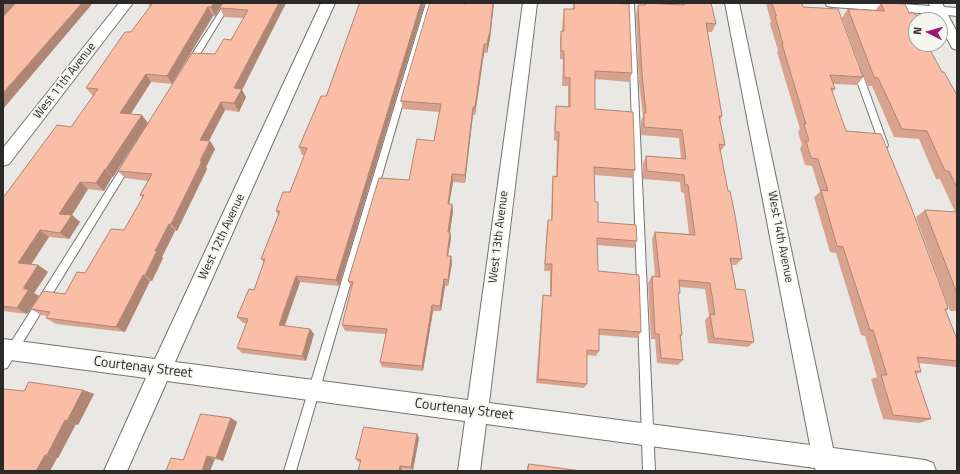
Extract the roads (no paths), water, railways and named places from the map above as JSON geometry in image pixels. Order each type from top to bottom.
[{"type":"street","name":"West 11th Avenue","points":[[3,160],[126,3]]},
{"type":"street","name":"West 12th Avenue","points":[[115,471],[328,3]]},
{"type":"street","name":"West 13th Avenue","points":[[470,471],[530,3]]},
{"type":"street","name":"West 14th Avenue","points":[[732,3],[825,464]]},
{"type":"street","points":[[833,6],[937,7],[957,12]]},
{"type":"street","points":[[937,7],[957,45]]},
{"type":"street","name":"Courtenay Street","points":[[6,355],[161,370],[647,434],[825,464],[926,471]]},
{"type":"lane","points":[[186,70],[228,3]]},
{"type":"lane","points":[[290,471],[429,3]]},
{"type":"lane","points":[[631,3],[649,471]]},
{"type":"lane","points":[[852,58],[887,155]]},
{"type":"lane","points":[[6,355],[132,156]]}]
